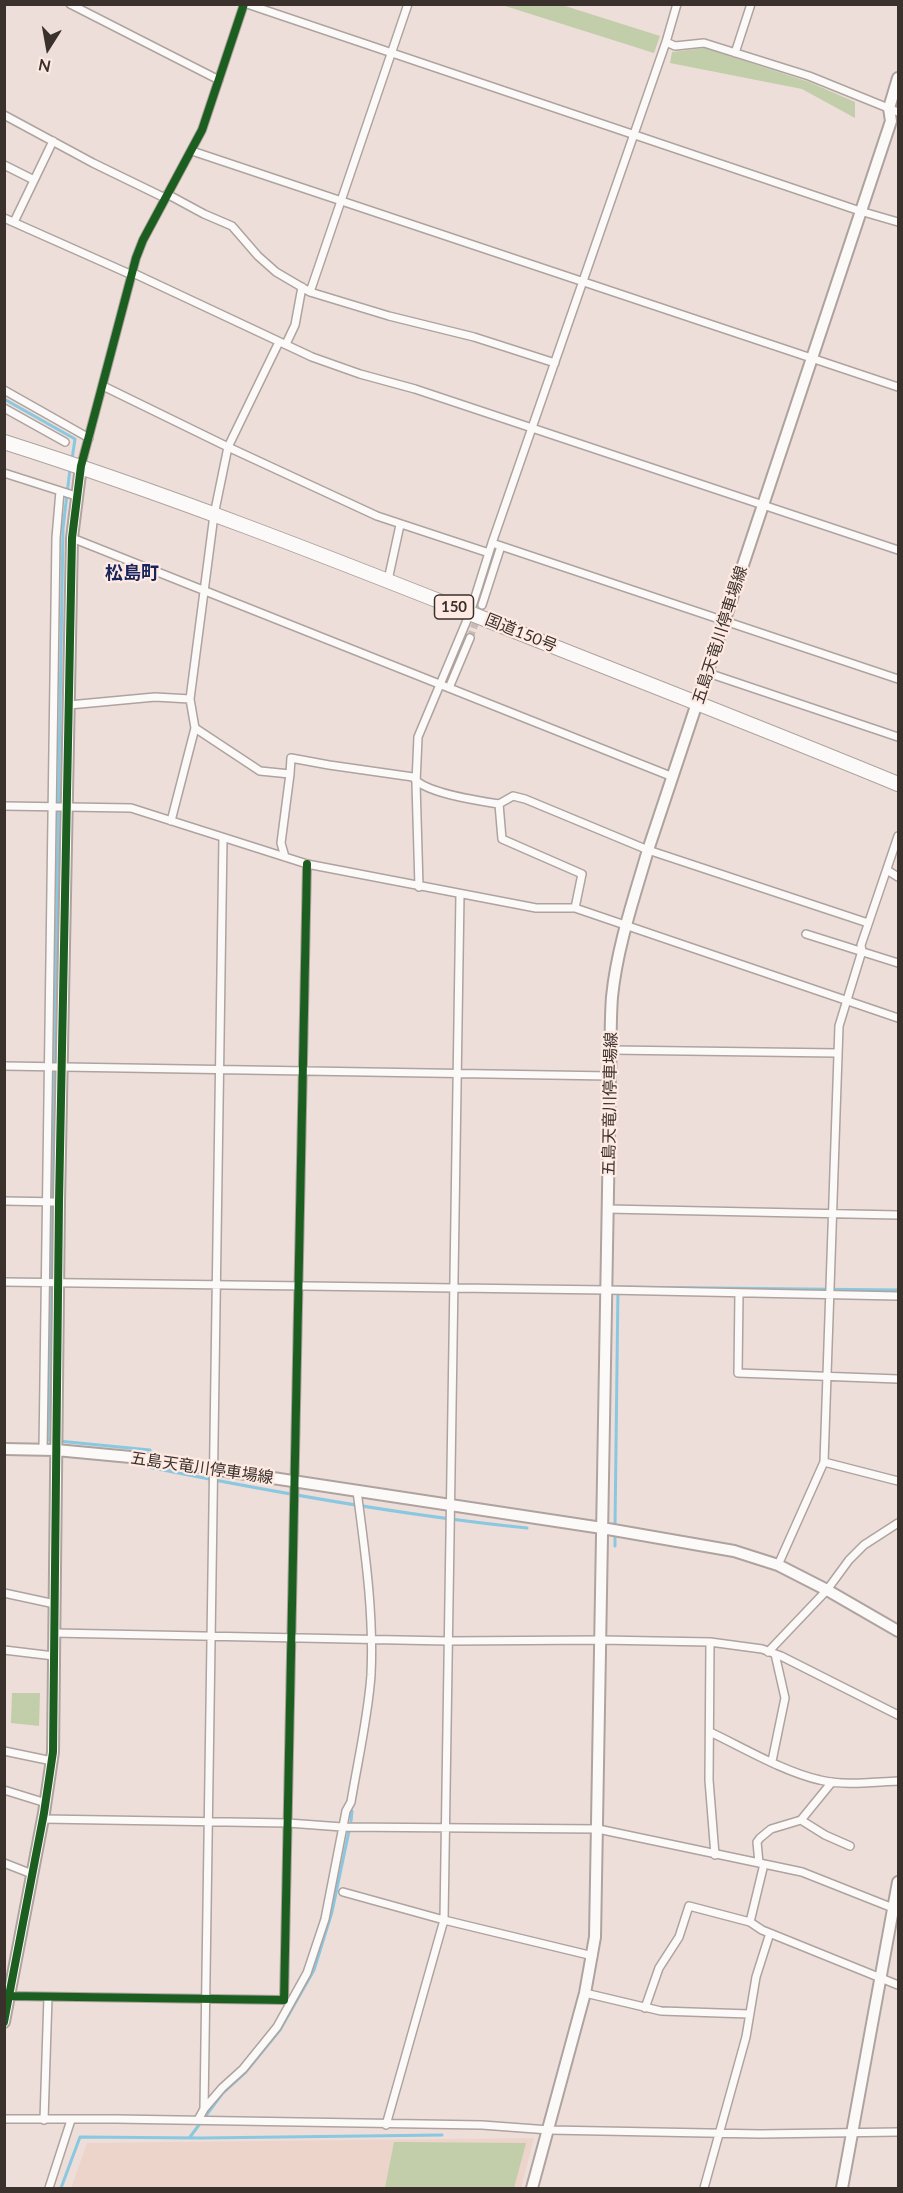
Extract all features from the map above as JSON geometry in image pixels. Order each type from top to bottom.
[{"type":"highway","name":"国道150号","points":[[4,442],[81,466],[388,580],[898,784]]},
{"type":"street","points":[[70,4],[219,80]]},
{"type":"street","points":[[43,1450],[50,1068],[59,807],[69,705],[72,538],[76,496],[81,466],[143,240],[202,130],[245,4],[898,222]]},
{"type":"street","points":[[310,292],[408,4]]},
{"type":"street","points":[[419,887],[416,783],[418,738],[470,613],[531,428],[666,42],[677,4]]},
{"type":"street","points":[[735,53],[751,4]]},
{"type":"street","points":[[666,42],[675,46],[704,43],[809,76],[894,114]]},
{"type":"street","name":"五島天竜川停車場線","points":[[4,1449],[56,1450],[119,1456],[602,1528],[612,999],[626,925],[648,850],[894,114],[898,78]]},
{"type":"street","points":[[4,115],[53,141],[232,226],[258,256],[276,272],[310,292],[388,316],[474,337],[555,363]]},
{"type":"street","points":[[14,222],[53,141]]},
{"type":"street","points":[[192,151],[898,387]]},
{"type":"street","points":[[4,165],[34,180]]},
{"type":"street","points":[[4,218],[282,343],[360,374],[415,389],[898,550]]},
{"type":"street","points":[[171,821],[195,728],[190,699],[214,515],[228,447],[282,343],[295,325],[302,287]]},
{"type":"street","points":[[103,387],[377,516],[489,553]]},
{"type":"street","points":[[4,390],[89,438]]},
{"type":"street","points":[[4,408],[65,442]]},
{"type":"street","points":[[33,424],[41,411]]},
{"type":"street","points":[[4,473],[76,496]]},
{"type":"street","points":[[4,2022],[9,1996],[8,1982],[43,1819],[52,1761],[62,1068],[56,550],[60,491]]},
{"type":"street","points":[[388,580],[400,525]]},
{"type":"street","points":[[72,538],[673,777]]},
{"type":"street","points":[[492,543],[898,679]]},
{"type":"street","points":[[482,605],[501,546]]},
{"type":"street","points":[[448,688],[470,638]]},
{"type":"street","points":[[708,673],[898,737]]},
{"type":"street","points":[[69,705],[155,697],[190,699]]},
{"type":"street","points":[[195,728],[260,771],[290,774]]},
{"type":"street","points":[[285,857],[281,843],[291,758],[413,777],[416,783],[452,795],[500,804],[513,796],[648,850],[868,923]]},
{"type":"street","points":[[500,804],[502,839],[582,874],[575,908]]},
{"type":"street","points":[[4,806],[131,808],[307,864],[536,908],[575,908],[898,1018]]},
{"type":"street","points":[[778,1565],[824,1462],[838,1026],[862,951],[861,945],[898,836]]},
{"type":"street","points":[[204,2109],[223,838]]},
{"type":"street","points":[[9,1996],[284,2000],[307,864]]},
{"type":"street","points":[[886,870],[898,877]]},
{"type":"street","points":[[386,2125],[444,1920],[460,894]]},
{"type":"street","points":[[806,934],[898,963]]},
{"type":"street","points":[[611,1050],[837,1053]]},
{"type":"street","points":[[4,1066],[610,1076]]},
{"type":"street","points":[[4,1201],[59,1202]]},
{"type":"street","points":[[607,1209],[898,1215]]},
{"type":"street","points":[[4,1282],[898,1296]]},
{"type":"street","points":[[740,1293],[738,1373],[898,1379]]},
{"type":"street","points":[[824,1462],[898,1481]]},
{"type":"street","points":[[198,2120],[204,2109],[243,2069],[277,2027],[307,1973],[325,1919],[342,1827],[346,1811],[350,1806],[370,1676],[368,1572],[357,1491]]},
{"type":"street","points":[[772,1653],[827,1590],[849,1560],[864,1545],[898,1523]]},
{"type":"street","points":[[532,2188],[593,1956],[598,1829],[602,1528],[734,1551],[778,1565],[898,1631]]},
{"type":"street","points":[[4,1593],[55,1604]]},
{"type":"street","points":[[54,1633],[448,1641],[710,1642],[772,1653],[898,1715]]},
{"type":"street","points":[[710,1642],[709,1780],[715,1855]]},
{"type":"street","points":[[4,1650],[54,1656]]},
{"type":"street","points":[[772,1653],[785,1698],[772,1761]]},
{"type":"street","points":[[710,1732],[796,1773],[832,1782],[898,1781]]},
{"type":"street","points":[[4,1751],[52,1761]]},
{"type":"street","points":[[750,1922],[762,1863],[757,1842],[771,1829],[801,1820],[832,1782]]},
{"type":"street","points":[[4,1790],[46,1803]]},
{"type":"street","points":[[43,1819],[288,1823],[342,1827],[598,1829],[802,1872],[896,1909]]},
{"type":"street","points":[[801,1820],[825,1835],[850,1846]]},
{"type":"street","points":[[4,1863],[32,1874]]},
{"type":"street","points":[[842,2188],[881,1977],[896,1909],[898,1882]]},
{"type":"street","points":[[343,1892],[444,1920],[593,1956]]},
{"type":"street","points":[[645,2008],[659,1968],[679,1937],[689,1906],[750,1922],[770,1933],[898,1985]]},
{"type":"street","points":[[704,2188],[746,2037],[756,1977],[770,1933]]},
{"type":"street","points":[[585,1993],[661,2011],[749,2014]]},
{"type":"street","points":[[44,2120],[48,1997]]},
{"type":"street","points":[[4,2119],[482,2125],[549,2130],[760,2134],[898,2132]]},
{"type":"street","points":[[49,2188],[71,2120]]},
{"type":"shaded area","points":[[534,2138],[521,2188],[71,2188],[87,2143]]},
{"type":"green space","points":[[502,5],[562,5],[660,36],[654,53]]},
{"type":"green space","points":[[705,48],[809,82],[855,102],[855,118],[802,89],[670,63],[672,52]]},
{"type":"green space","points":[[12,1693],[40,1693],[39,1726],[11,1723]]},
{"type":"green space","points":[[394,2142],[526,2143],[514,2188],[385,2188]]},
{"type":"waterway","points":[[4,399],[75,439],[72,459]]},
{"type":"waterway","points":[[70,469],[63,528],[48,1440],[150,1450],[150,1454]]},
{"type":"waterway","points":[[615,1526],[618,1287],[898,1290]]},
{"type":"waterway","points":[[148,1467],[337,1502],[527,1528]]},
{"type":"waterway","points":[[615,1533],[615,1546]]},
{"type":"waterway","points":[[351,1821],[352,1811]]},
{"type":"waterway","points":[[190,2137],[222,2094],[245,2073],[280,2030],[314,1970],[332,1912],[349,1831]]},
{"type":"waterway","points":[[61,2188],[80,2137],[442,2135]]},
{"type":"tunnel","points":[[470,638],[482,605]]},
{"type":"cycle path","points":[[4,2022],[44,1813],[53,1752],[59,1202],[72,538],[81,466],[136,258],[143,240],[202,130],[244,4]]},
{"type":"cycle path","points":[[9,1996],[284,2000],[307,864]]},
{"type":"district","name":"松島町","points":[[132,573]]}]
